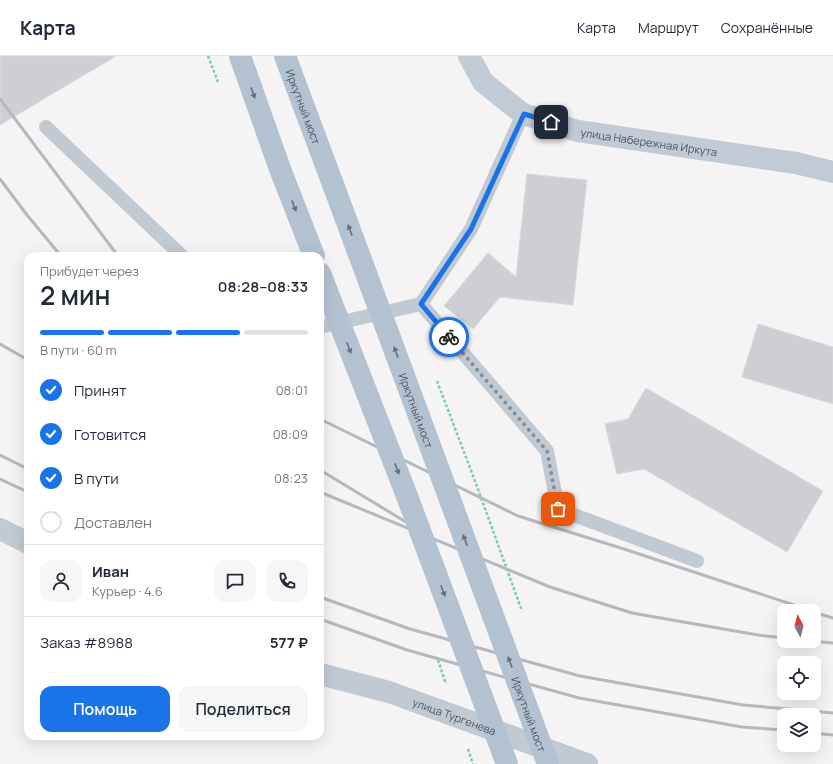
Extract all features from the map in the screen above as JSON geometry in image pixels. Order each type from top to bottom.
[{"type":"main road","points":[[240,56],[280,169],[312,252]]},
{"type":"main road","name":"Иркутный мост","points":[[285,56],[548,764]]},
{"type":"main road","name":"улица Набережная Иркута","points":[[469,56],[483,82],[524,114],[578,131],[796,163],[833,172]]},
{"type":"main road","points":[[324,282],[407,496],[507,764]]},
{"type":"street","points":[[0,529],[24,541]]},
{"type":"street","name":"улица Тургенева","points":[[324,675],[389,692],[587,764]]},
{"type":"lane","points":[[324,326],[421,304],[471,229],[524,114]]},
{"type":"lane","points":[[46,127],[178,252]]},
{"type":"lane","points":[[421,304],[547,451],[558,509],[698,561]]},
{"type":"building","points":[[0,56],[116,56],[0,125]]},
{"type":"building","points":[[527,174],[587,180],[573,305],[500,297],[473,329],[444,306],[488,253],[516,277]]},
{"type":"building","points":[[758,324],[833,347],[833,404],[742,377]]},
{"type":"building","points":[[646,388],[823,491],[787,552],[644,469],[617,474],[605,424],[628,419]]},
{"type":"railway","points":[[0,99],[115,252]]},
{"type":"railway","points":[[0,179],[58,252]]},
{"type":"railway","points":[[0,344],[24,358]]},
{"type":"railway","points":[[324,421],[518,516],[791,604]]},
{"type":"railway","points":[[0,455],[24,467]]},
{"type":"railway","points":[[324,472],[411,525]]},
{"type":"railway","points":[[0,479],[24,490]]},
{"type":"railway","points":[[324,494],[550,587],[632,613],[777,637]]},
{"type":"railway","points":[[324,598],[410,629],[580,676],[743,705],[833,713]]},
{"type":"railway","points":[[821,614],[833,618]]},
{"type":"railway","points":[[324,620],[407,650],[579,698],[742,727],[777,730]]},
{"type":"railway","points":[[821,642],[833,643]]},
{"type":"railway","points":[[821,734],[833,735]]},
{"type":"way so far","points":[[449,337],[547,451],[558,509]]},
{"type":"route","points":[[449,337],[421,304],[471,229],[524,114],[551,122]]}]
